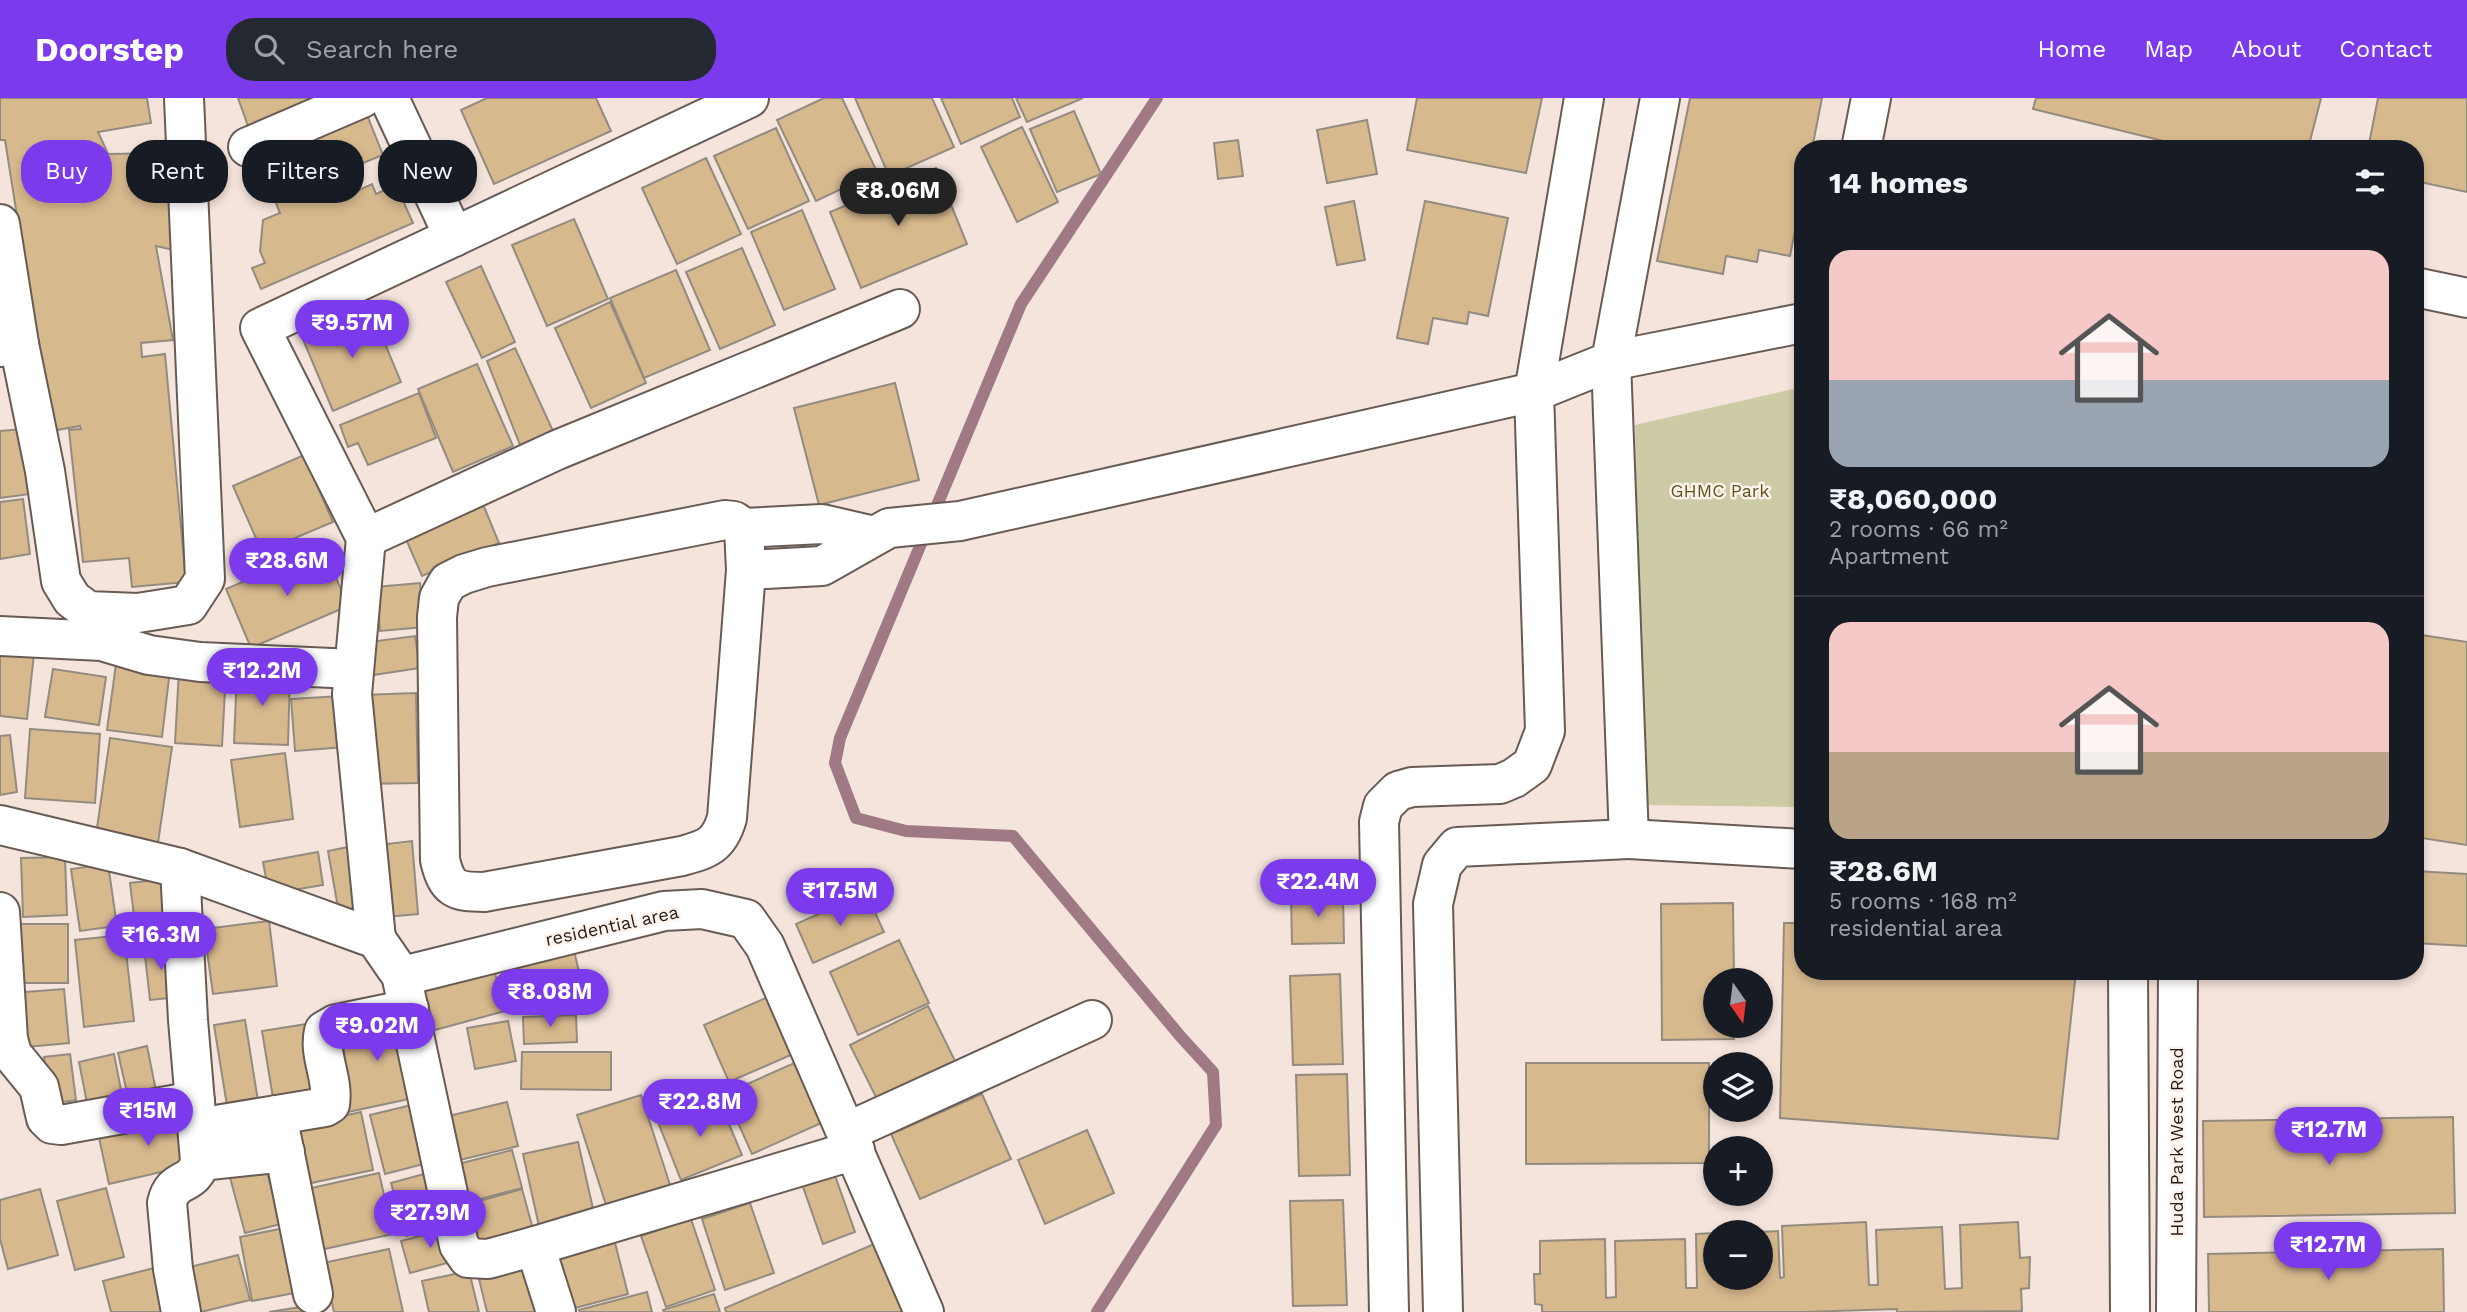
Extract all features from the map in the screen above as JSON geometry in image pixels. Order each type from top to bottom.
[{"type":"street","points":[[0,224],[9,345],[45,471],[61,582],[72,599],[88,611],[138,613],[188,605],[205,579],[184,98]]},
{"type":"street","points":[[264,140],[362,98]]},
{"type":"street","points":[[389,98],[454,237]]},
{"type":"street","points":[[749,98],[260,328],[366,538],[352,694],[376,939],[405,992],[459,1245],[468,1258],[478,1260],[536,1246],[851,1141],[1092,1020]]},
{"type":"street","points":[[1389,1312],[1379,822],[1383,806],[1398,791],[1412,787],[1500,784],[1514,778],[1532,765],[1545,731],[1534,392],[1584,98]]},
{"type":"street","points":[[1629,839],[1611,361],[1660,98]]},
{"type":"street","points":[[1863,140],[1871,98]]},
{"type":"street","points":[[2424,290],[2467,298]]},
{"type":"street","points":[[366,538],[557,450],[900,309]]},
{"type":"street","points":[[744,528],[746,570],[727,818],[722,835],[712,846],[682,856],[484,892],[453,888],[444,878],[440,860],[438,617],[439,598],[449,582],[487,567],[725,520],[734,521],[744,528],[822,524],[881,532],[960,521],[1534,392],[1611,361],[1794,325]]},
{"type":"street","points":[[746,570],[822,566],[881,532]]},
{"type":"street","points":[[0,636],[102,641],[149,655],[200,662],[354,669]]},
{"type":"street","points":[[0,825],[180,868],[376,939]]},
{"type":"street","points":[[1443,1312],[1433,904],[1441,865],[1457,847],[1629,839],[1794,849]]},
{"type":"street","points":[[180,868],[198,1130],[198,1171],[192,1178],[175,1186],[169,1193],[167,1203],[173,1269],[181,1312]]},
{"type":"street","name":"residential area","points":[[277,1115],[318,1109],[330,1104],[332,1091],[322,1042],[324,1031],[405,992],[407,975],[664,911],[702,909],[746,919],[765,946],[924,1312]]},
{"type":"street","points":[[0,912],[8,1039],[12,1054],[39,1087],[49,1122],[61,1125],[198,1130],[285,1152]]},
{"type":"street","points":[[2129,980],[2130,1312]]},
{"type":"street","name":"Huda Park West Road","points":[[2176,1312],[2178,980]]},
{"type":"street","points":[[198,1130],[277,1115],[313,1294]]},
{"type":"street","points":[[536,1246],[556,1312]]},
{"type":"green space","name":"GHMC Park","points":[[1794,389],[1794,807],[1640,805],[1635,425]]},
{"type":"building","points":[[0,98],[147,98],[151,123],[98,132],[102,140],[21,140],[21,203],[112,203],[112,154],[126,154],[126,203],[170,203],[178,251],[156,246],[173,340],[141,343],[142,357],[165,354],[186,582],[132,587],[129,558],[83,562],[69,430],[81,429],[80,426],[51,431],[5,140],[0,140]]},
{"type":"building","points":[[238,98],[324,98],[248,126]]},
{"type":"building","points":[[487,98],[596,98],[611,131],[494,184],[477,146],[477,140],[474,140],[461,110]]},
{"type":"building","points":[[824,98],[842,98],[877,172],[816,201],[777,120]]},
{"type":"building","points":[[855,98],[932,98],[954,147],[889,176]]},
{"type":"building","points":[[941,98],[1012,98],[1020,117],[961,144]]},
{"type":"building","points":[[1016,98],[1083,98],[1027,122]]},
{"type":"building","points":[[1417,98],[1542,98],[1526,173],[1407,150]]},
{"type":"building","points":[[1690,98],[1822,98],[1814,140],[1794,140],[1794,236],[1790,256],[1759,250],[1757,262],[1726,256],[1723,274],[1657,261]]},
{"type":"building","points":[[2036,98],[2321,98],[2310,140],[2159,140],[2033,109]]},
{"type":"building","points":[[2378,98],[2467,98],[2467,192],[2424,183],[2424,140],[2370,140]]},
{"type":"building","points":[[365,110],[378,142],[378,157],[364,163],[364,140],[311,140],[308,132]]},
{"type":"building","points":[[1074,111],[1101,174],[1057,192],[1030,129]]},
{"type":"building","points":[[1367,120],[1377,174],[1327,183],[1317,130]]},
{"type":"building","points":[[1022,127],[1058,202],[1017,222],[981,147]]},
{"type":"building","points":[[776,128],[809,201],[748,229],[714,156]]},
{"type":"building","points":[[1238,140],[1243,176],[1218,179],[1214,143]]},
{"type":"building","points":[[706,158],[741,234],[677,264],[642,188]]},
{"type":"building","points":[[936,168],[967,244],[861,288],[830,212]]},
{"type":"building","points":[[372,184],[376,194],[378,193],[378,203],[404,203],[413,223],[261,289],[252,268],[265,263],[260,251],[263,220],[280,213],[276,203],[364,203],[364,188]]},
{"type":"building","points":[[1354,201],[1365,260],[1337,265],[1325,207]]},
{"type":"building","points":[[1425,201],[1508,218],[1488,316],[1469,312],[1467,324],[1433,318],[1428,344],[1397,338]]},
{"type":"building","points":[[802,210],[835,289],[784,310],[751,232]]},
{"type":"building","points":[[574,219],[608,299],[547,326],[512,245]]},
{"type":"building","points":[[742,248],[775,325],[720,349],[686,272]]},
{"type":"building","points":[[481,266],[515,342],[482,358],[446,282]]},
{"type":"building","points":[[676,270],[710,350],[644,378],[610,298]]},
{"type":"building","points":[[610,302],[646,383],[591,408],[555,328]]},
{"type":"building","points":[[370,308],[401,382],[333,411],[302,337]]},
{"type":"building","points":[[515,348],[553,431],[520,445],[487,361]]},
{"type":"building","points":[[477,364],[513,446],[453,472],[418,389]]},
{"type":"building","points":[[895,383],[919,480],[819,505],[794,408]]},
{"type":"building","points":[[419,393],[436,438],[368,465],[358,443],[348,447],[340,425]]},
{"type":"building","points":[[23,429],[30,494],[0,498],[0,431]]},
{"type":"building","points":[[304,455],[333,522],[262,552],[233,486]]},
{"type":"building","points":[[480,497],[499,543],[422,576],[402,530]]},
{"type":"building","points":[[23,499],[30,554],[0,559],[0,502]]},
{"type":"building","points":[[323,547],[348,606],[251,648],[226,589]]},
{"type":"building","points":[[420,583],[424,627],[380,631],[376,587]]},
{"type":"building","points":[[2424,635],[2467,642],[2467,845],[2424,838]]},
{"type":"building","points":[[415,636],[420,668],[373,675],[369,642]]},
{"type":"building","points":[[0,641],[35,644],[27,719],[0,716]]},
{"type":"building","points":[[116,664],[170,670],[162,737],[107,730]]},
{"type":"building","points":[[53,669],[106,677],[99,725],[45,717]]},
{"type":"building","points":[[179,670],[226,672],[222,746],[175,743]]},
{"type":"building","points":[[237,671],[290,673],[288,745],[234,743]]},
{"type":"building","points":[[416,693],[418,783],[363,784],[361,695]]},
{"type":"building","points":[[341,696],[345,747],[295,751],[291,699]]},
{"type":"building","points":[[30,729],[100,734],[95,803],[25,798]]},
{"type":"building","points":[[10,735],[17,792],[0,795],[0,736]]},
{"type":"building","points":[[110,738],[172,747],[158,843],[96,835]]},
{"type":"building","points":[[285,753],[293,819],[240,827],[231,760]]},
{"type":"building","points":[[412,841],[418,914],[386,917],[379,845]]},
{"type":"building","points":[[348,847],[361,915],[340,919],[328,851]]},
{"type":"building","points":[[318,852],[323,885],[269,894],[263,862]]},
{"type":"building","points":[[65,857],[67,915],[23,917],[21,858]]},
{"type":"building","points":[[108,864],[117,926],[80,931],[71,869]]},
{"type":"building","points":[[2424,872],[2467,874],[2467,946],[2424,944]]},
{"type":"building","points":[[164,879],[171,937],[137,941],[130,883]]},
{"type":"building","points":[[866,893],[884,932],[813,963],[796,924]]},
{"type":"building","points":[[1343,893],[1344,943],[1292,944],[1291,895]]},
{"type":"building","points":[[1733,903],[1734,968],[1703,968],[1703,1038],[1734,1039],[1662,1040],[1661,904]]},
{"type":"building","points":[[269,921],[277,986],[213,994],[204,929]]},
{"type":"building","points":[[1784,923],[1794,923],[1794,980],[2075,980],[2058,1139],[1780,1118]]},
{"type":"building","points":[[11,924],[68,924],[68,983],[11,983]]},
{"type":"building","points":[[124,935],[134,1021],[84,1027],[75,940]]},
{"type":"building","points":[[899,940],[929,1003],[858,1035],[830,972]]},
{"type":"building","points":[[572,942],[582,985],[519,1000],[509,957]]},
{"type":"building","points":[[172,944],[178,997],[150,1000],[144,947]]},
{"type":"building","points":[[492,962],[505,1011],[435,1030],[422,981]]},
{"type":"building","points":[[1340,974],[1343,1064],[1293,1065],[1290,976]]},
{"type":"building","points":[[64,989],[69,1043],[16,1048],[12,993]]},
{"type":"building","points":[[768,997],[793,1054],[729,1082],[704,1025]]},
{"type":"building","points":[[928,1006],[958,1067],[880,1105],[850,1045]]},
{"type":"building","points":[[405,1015],[423,1096],[348,1112],[331,1030]]},
{"type":"building","points":[[576,1015],[577,1042],[524,1044],[523,1017]]},
{"type":"building","points":[[245,1020],[259,1107],[228,1112],[214,1025]]},
{"type":"building","points":[[508,1021],[516,1061],[475,1069],[467,1028]]},
{"type":"building","points":[[313,1023],[325,1102],[275,1110],[262,1031]]},
{"type":"building","points":[[147,1046],[156,1091],[128,1097],[118,1053]]},
{"type":"building","points":[[522,1052],[611,1052],[611,1090],[521,1089]]},
{"type":"building","points":[[70,1054],[76,1100],[49,1104],[44,1057]]},
{"type":"building","points":[[114,1054],[122,1095],[87,1103],[79,1062]]},
{"type":"building","points":[[801,1060],[828,1120],[752,1154],[725,1094]]},
{"type":"building","points":[[1526,1063],[1703,1063],[1703,1122],[1709,1122],[1709,1136],[1703,1136],[1703,1163],[1526,1164]]},
{"type":"building","points":[[1347,1074],[1350,1175],[1299,1176],[1296,1075]]},
{"type":"building","points":[[982,1094],[1011,1159],[920,1199],[891,1134]]},
{"type":"building","points":[[641,1095],[672,1191],[608,1211],[577,1115]]},
{"type":"building","points":[[718,1098],[742,1155],[681,1180],[658,1122]]},
{"type":"building","points":[[507,1102],[518,1146],[447,1163],[436,1119]]},
{"type":"building","points":[[420,1103],[435,1161],[385,1174],[370,1115]]},
{"type":"building","points":[[190,1112],[196,1164],[109,1184],[98,1133]]},
{"type":"building","points":[[361,1112],[373,1170],[297,1186],[285,1129]]},
{"type":"building","points":[[2453,1117],[2455,1213],[2204,1217],[2203,1121]]},
{"type":"building","points":[[1087,1130],[1114,1193],[1045,1224],[1018,1160]]},
{"type":"building","points":[[578,1142],[596,1222],[541,1235],[523,1154]]},
{"type":"building","points":[[512,1150],[522,1188],[457,1205],[447,1167]]},
{"type":"building","points":[[264,1161],[281,1224],[245,1233],[228,1170]]},
{"type":"building","points":[[833,1170],[855,1232],[823,1244],[801,1181]]},
{"type":"building","points":[[435,1171],[450,1224],[406,1236],[391,1183]]},
{"type":"building","points":[[379,1173],[393,1234],[320,1250],[307,1189]]},
{"type":"building","points":[[106,1188],[124,1257],[75,1270],[57,1201]]},
{"type":"building","points":[[40,1189],[58,1255],[8,1269],[0,1239],[0,1200]]},
{"type":"building","points":[[522,1189],[536,1240],[471,1258],[458,1207]]},
{"type":"building","points":[[1343,1200],[1347,1305],[1293,1306],[1290,1201]]},
{"type":"building","points":[[750,1203],[774,1273],[725,1290],[702,1219]]},
{"type":"building","points":[[691,1219],[715,1290],[666,1307],[641,1236]]},
{"type":"building","points":[[1866,1222],[1869,1285],[1878,1285],[1876,1230],[1942,1227],[1945,1289],[1962,1288],[1960,1225],[2018,1222],[2020,1258],[2030,1257],[2029,1288],[2021,1289],[2022,1311],[1897,1312],[1897,1309],[1804,1312],[1542,1312],[1542,1305],[1535,1304],[1534,1274],[1540,1274],[1540,1241],[1605,1239],[1606,1298],[1616,1297],[1615,1241],[1685,1239],[1686,1288],[1697,1288],[1696,1234],[1703,1234],[1703,1290],[1773,1290],[1773,1231],[1778,1231],[1780,1278],[1784,1277],[1782,1226]]},
{"type":"building","points":[[289,1227],[300,1292],[252,1301],[240,1237]]},
{"type":"building","points":[[450,1228],[458,1260],[410,1273],[401,1241]]},
{"type":"building","points":[[612,1231],[628,1294],[571,1309],[555,1246]]},
{"type":"building","points":[[881,1241],[911,1312],[726,1312],[725,1308]]},
{"type":"building","points":[[389,1249],[403,1312],[334,1312],[323,1263]]},
{"type":"building","points":[[2443,1249],[2444,1312],[2209,1312],[2208,1254]]},
{"type":"building","points":[[238,1255],[250,1300],[201,1312],[190,1267]]},
{"type":"building","points":[[535,1266],[537,1312],[487,1312],[479,1279]]},
{"type":"building","points":[[154,1268],[166,1312],[111,1312],[103,1281]]},
{"type":"building","points":[[469,1271],[479,1312],[429,1312],[422,1281]]},
{"type":"building","points":[[647,1292],[652,1312],[579,1310]]},
{"type":"building","points":[[714,1294],[720,1312],[663,1310]]},
{"type":"building","points":[[320,1304],[321,1312],[269,1312]]},
{"type":"waterway","points":[[1097,1312],[1216,1125],[1213,1072],[1013,836],[906,831],[856,818],[835,763],[840,738],[1021,304],[1157,98]]}]
